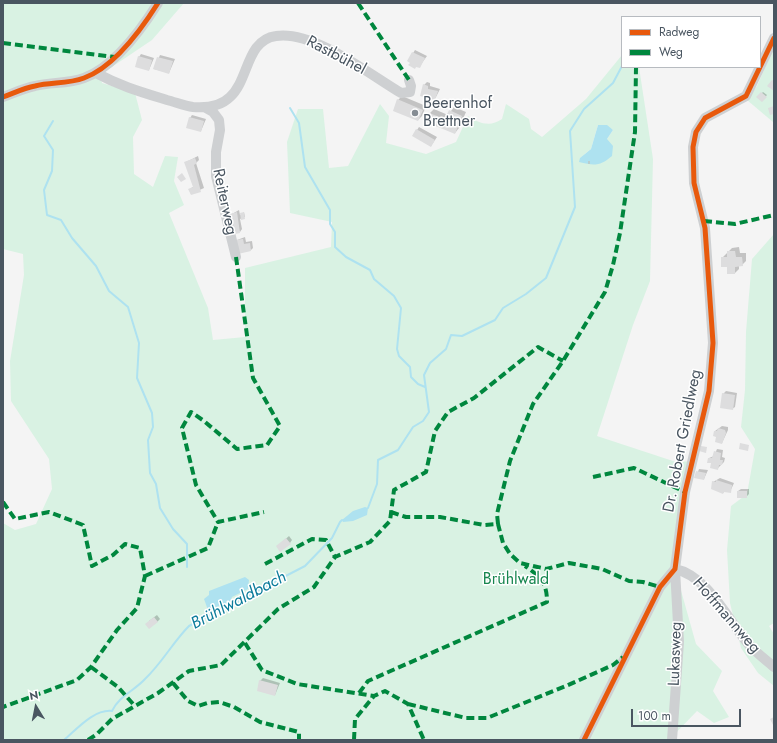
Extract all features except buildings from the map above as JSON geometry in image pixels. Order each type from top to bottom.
[{"type":"street","points":[[3,97],[35,86],[70,82],[96,73],[111,61],[148,19],[158,3]]},
{"type":"street","name":"Rastbühel","points":[[96,73],[120,85],[192,107],[204,107],[221,104],[232,96],[256,47],[275,36],[300,37],[339,55],[401,93],[410,92],[410,80]]},
{"type":"street","name":"Dr. Robert Griedlweg","points":[[761,65],[774,38]]},
{"type":"street","name":"Dr. Robert Griedlweg","points":[[675,569],[685,492],[709,391],[713,343],[705,228],[694,183],[693,147],[696,132],[704,118],[746,96],[760,68]]},
{"type":"street","name":"Reiterweg","points":[[204,107],[213,112],[220,120],[220,130],[216,152],[216,176],[236,257]]},
{"type":"street","points":[[584,740],[660,587],[675,569]]},
{"type":"street","name":"Hoffmannweg","points":[[675,569],[686,571],[706,588],[750,646],[774,667]]},
{"type":"street","name":"Lukasweg","points":[[672,740],[679,642],[675,569]]},
{"type":"green space","name":"Brühlwald","points":[[3,3],[184,3],[152,40],[100,75],[102,83],[135,93],[142,120],[133,137],[134,174],[153,187],[165,156],[178,157],[174,181],[184,205],[169,213],[208,308],[213,340],[245,337],[245,268],[331,247],[332,222],[290,213],[287,142],[298,109],[323,109],[329,168],[348,166],[380,104],[389,116],[386,143],[426,154],[456,142],[468,116],[485,124],[494,123],[502,119],[506,104],[529,119],[531,129],[542,137],[586,99],[621,56],[621,68],[639,68],[653,159],[650,281],[633,325],[597,436],[676,462],[693,461],[675,569],[696,644],[722,671],[713,691],[729,717],[714,723],[697,711],[669,740],[3,740],[3,523],[15,530],[36,524],[52,489],[49,459],[11,401],[10,361],[24,275],[23,254],[3,249]],"holes":[[[598,125],[613,130],[607,139],[580,158],[591,149]]]},
{"type":"green space","points":[[774,47],[773,122],[747,100],[757,86]]},
{"type":"green space","points":[[774,234],[774,623],[769,626],[774,634],[774,686],[758,673],[741,648],[730,603],[727,550],[731,506],[747,494],[755,449],[741,427],[745,390],[746,332],[752,259]]},
{"type":"water","points":[[598,125],[607,125],[613,130],[607,139],[613,146],[612,156],[604,162],[597,164],[579,162],[580,158],[591,149]]},
{"type":"water","points":[[365,507],[368,508],[367,515],[353,521],[343,522],[342,520],[353,511]]},
{"type":"water","points":[[245,577],[249,580],[248,589],[232,597],[230,602],[208,610],[204,599],[209,595],[209,591]]},
{"type":"waterway","name":"Brühlwaldbach","points":[[368,508],[377,484],[378,460],[398,450],[413,427],[423,421],[429,412],[424,375],[430,363],[446,349],[451,335],[462,336],[495,320],[503,308],[526,294],[546,278],[575,207],[570,131],[584,109],[613,83],[621,68]]},
{"type":"waterway","points":[[290,108],[299,123],[305,167],[330,210],[330,224],[335,232],[335,247],[346,257],[370,270],[374,279],[394,296],[401,308],[397,349],[399,356],[410,367],[411,377],[418,384],[425,387]]},
{"type":"waterway","points":[[53,121],[44,136],[53,150],[52,171],[44,190],[47,215],[61,220],[72,238],[96,266],[109,291],[128,307],[139,343],[137,378],[152,413],[153,427],[148,440],[150,473],[156,484],[160,508],[173,529],[187,544],[187,567]]},
{"type":"waterway","name":"Brühlwaldbach","points":[[64,740],[92,716],[105,711],[112,711],[123,697],[151,673],[189,626],[305,566],[332,538],[342,520]]},
{"type":"waterway","name":"Brühlwaldbach","points":[[3,740],[13,740]]},
{"type":"marked path","points":[[358,3],[409,80]]},
{"type":"marked path","points":[[3,43],[115,57]]},
{"type":"marked path","points":[[498,524],[497,514],[510,461],[533,404],[563,361],[605,292],[620,233],[635,132],[636,68]]},
{"type":"marked path","points":[[704,221],[735,224],[774,215]]},
{"type":"marked path","points":[[236,257],[253,378],[280,426],[267,445],[237,449],[191,412],[182,428],[196,485],[218,522],[264,512]]},
{"type":"marked path","points":[[88,740],[97,734],[112,719],[158,693],[189,671],[221,665],[278,609],[314,587],[335,557],[370,542],[390,521],[394,490],[426,472],[435,431],[448,412],[474,398],[538,347],[563,361]]},
{"type":"marked path","points":[[593,477],[634,468],[685,492]]},
{"type":"marked path","points":[[3,502],[15,519],[49,512],[83,525],[92,566],[113,555],[125,544],[140,548],[145,576],[137,608],[117,630],[91,667],[77,680],[3,707]]},
{"type":"marked path","points":[[391,512],[406,517],[440,517],[484,525],[498,524],[503,543],[510,554],[520,563],[546,569],[569,563],[602,569],[629,581],[643,582],[660,587]]},
{"type":"marked path","points":[[145,576],[208,548],[218,522]]},
{"type":"marked path","points":[[265,564],[312,539],[326,540],[335,557]]},
{"type":"marked path","points":[[359,693],[368,681],[547,602],[546,590],[542,581],[525,566]]},
{"type":"marked path","points":[[245,643],[262,670],[297,684],[374,696],[385,691],[408,704],[424,740]]},
{"type":"marked path","points":[[408,704],[466,718],[487,718],[613,665],[623,657]]},
{"type":"marked path","points":[[91,667],[118,687],[134,705]]},
{"type":"marked path","points":[[173,683],[188,701],[198,706],[207,703],[219,702],[234,707],[260,722],[299,732],[299,740]]},
{"type":"marked path","points":[[354,740],[355,719],[374,696]]},
{"type":"cycle path","points":[[3,97],[23,89],[78,80],[95,73],[116,57],[126,46],[135,36],[158,3]]},
{"type":"cycle path","points":[[761,65],[774,38]]},
{"type":"cycle path","points":[[584,740],[660,587],[675,569],[685,492],[709,391],[713,343],[705,228],[694,183],[693,147],[696,132],[705,118],[746,96],[760,68]]},
{"type":"place","name":"Beerenhof Brettner","points":[[415,113]]}]
